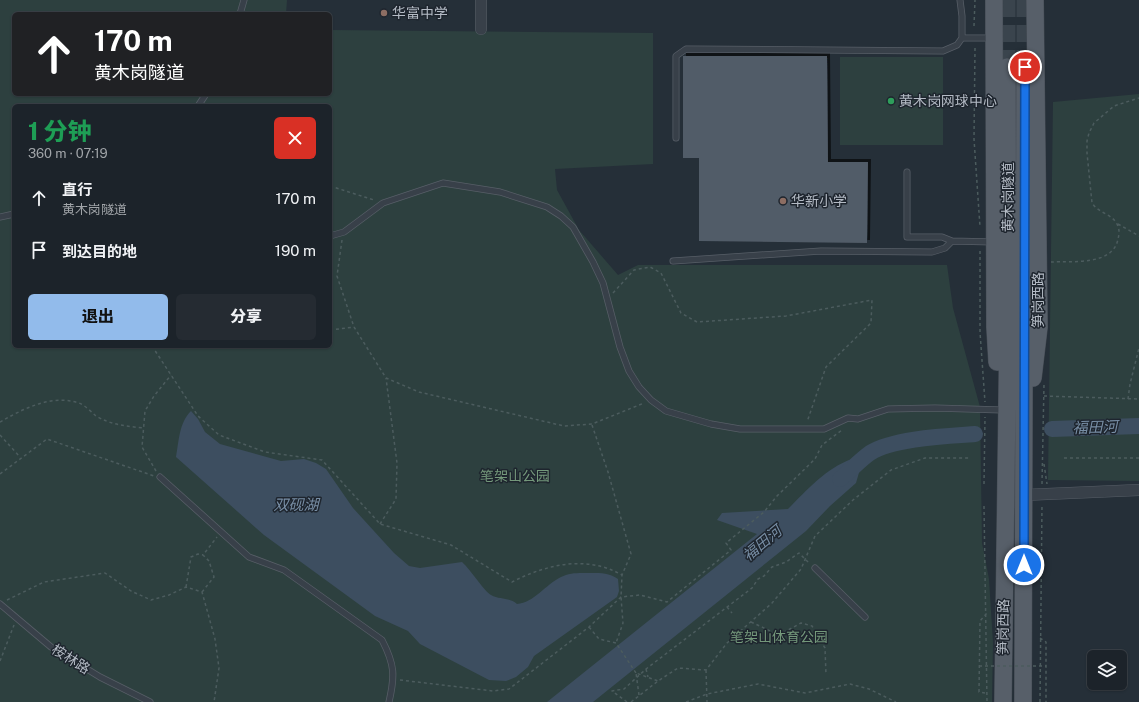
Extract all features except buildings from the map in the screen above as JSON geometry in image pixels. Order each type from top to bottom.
[{"type":"main road","name":"笋岗西路","points":[[994,0],[995,327],[1006,456]]},
{"type":"main road","name":"笋岗西路","points":[[1024,456],[1039,327],[1035,0]]},
{"type":"main road","name":"黄木岗隧道","points":[[1007,67],[1008,327]]},
{"type":"main road","name":"黄木岗隧道","points":[[1025,67],[1025,327]]},
{"type":"main road","name":"笋岗西路","points":[[1003,702],[1008,327]]},
{"type":"main road","name":"笋岗西路","points":[[1023,702],[1025,327]]},
{"type":"main road","points":[[1005,518],[1024,519]]},
{"type":"street","points":[[481,0],[481,29]]},
{"type":"street","points":[[1024,495],[1082,494],[1106,490],[1139,490]]},
{"type":"lane","points":[[241,12],[244,0]]},
{"type":"lane","points":[[676,138],[676,56],[686,49],[943,51],[957,46],[962,38],[960,0]]},
{"type":"lane","points":[[962,38],[994,38]]},
{"type":"lane","points":[[907,172],[907,237],[942,237],[952,241],[995,242]]},
{"type":"lane","points":[[332,235],[344,232],[383,203],[443,183],[500,192],[547,207],[573,226],[603,283],[614,326],[629,371],[639,386],[651,400],[666,411],[711,424],[740,429],[824,429],[848,418],[858,419],[888,409],[1002,410]]},
{"type":"lane","points":[[0,217],[12,214]]},
{"type":"lane","points":[[674,261],[821,251],[932,252],[945,248],[952,241]]},
{"type":"lane","points":[[160,477],[248,557],[284,570],[382,640],[389,653],[394,679],[389,702]]},
{"type":"lane","points":[[815,568],[865,617]]},
{"type":"lane","name":"桉林路","points":[[0,604],[51,647],[100,677],[150,702]]},
{"type":"path","points":[[974,26],[975,0]]},
{"type":"path","points":[[975,48],[974,139],[980,227]]},
{"type":"path","points":[[1139,98],[1114,106],[1105,113],[1094,123],[1087,141],[1092,203],[1097,209],[1110,217],[1117,224],[1139,236]]},
{"type":"path","points":[[332,187],[383,203]]},
{"type":"path","points":[[1048,262],[1092,260],[1113,252],[1119,238],[1117,224]]},
{"type":"path","points":[[344,232],[337,276],[354,327],[386,378],[397,463],[396,499],[380,524]]},
{"type":"path","points":[[608,299],[634,270],[650,267],[660,273],[681,312],[697,322],[786,316],[872,300],[871,323],[826,367],[804,429]]},
{"type":"path","points":[[332,330],[354,327]]},
{"type":"path","points":[[153,348],[198,416],[219,434],[265,452],[322,460],[380,524],[451,545],[512,582],[529,573],[568,563],[608,567],[622,575]]},
{"type":"path","points":[[1128,400],[1130,384],[1139,348]]},
{"type":"path","points":[[160,477],[142,447],[143,428],[145,412],[154,396],[170,375]]},
{"type":"path","points":[[386,378],[419,392],[564,426],[592,424],[651,400]]},
{"type":"path","points":[[1040,702],[1040,638],[1045,494],[1043,460],[1044,396],[1128,400],[1139,399]]},
{"type":"path","points":[[0,422],[27,407],[55,400],[79,403],[97,416],[115,425],[143,428]]},
{"type":"path","points":[[984,484],[985,417]]},
{"type":"path","points":[[394,679],[493,691],[509,689],[589,627],[621,597],[640,595],[667,602],[732,550],[726,543],[766,509],[815,458],[822,446],[858,419]]},
{"type":"path","points":[[592,424],[608,472],[631,554],[622,575],[621,597],[623,623],[616,643]]},
{"type":"path","points":[[0,435],[20,457]]},
{"type":"path","points":[[0,474],[20,457],[47,439],[160,477]]},
{"type":"path","points":[[708,702],[706,670],[727,643],[772,603],[801,569],[815,536],[853,500],[891,470],[925,458],[971,458]]},
{"type":"path","points":[[1064,458],[1139,458]]},
{"type":"path","points":[[1043,460],[1045,494]]},
{"type":"path","points":[[984,506],[986,613],[985,693],[987,702]]},
{"type":"path","points":[[203,555],[220,532]]},
{"type":"path","points":[[626,702],[612,691],[624,690],[646,669],[752,588],[758,579],[764,576],[772,568],[786,562],[800,553],[805,560],[815,568]]},
{"type":"path","points":[[186,587],[191,557],[198,554],[203,555],[209,561],[214,577],[202,592]]},
{"type":"path","points":[[0,604],[44,582],[105,572],[131,591],[151,600],[169,595],[186,587],[202,592]]},
{"type":"path","points":[[202,592],[215,639],[219,668],[214,702]]},
{"type":"path","points":[[728,607],[732,613]]},
{"type":"path","points":[[985,693],[979,692],[979,666],[980,621],[986,613]]},
{"type":"path","points":[[0,661],[17,618]]},
{"type":"path","points":[[751,622],[779,635],[801,623],[812,626],[825,648],[826,675]]},
{"type":"path","points":[[589,627],[599,639],[616,643],[636,673],[639,696]]},
{"type":"path","points":[[1040,638],[1046,642],[1046,702]]},
{"type":"path","points":[[979,666],[1046,666]]},
{"type":"path","points":[[631,702],[678,668],[706,670]]},
{"type":"path","points":[[646,669],[648,677]]},
{"type":"path","points":[[636,673],[658,681]]},
{"type":"path","points":[[686,702],[707,694],[758,684],[805,693],[850,684],[869,688],[896,702]]},
{"type":"green space","name":"笔架山公园","points":[[0,0],[287,0],[286,12],[12,12],[12,96],[332,96],[332,30],[653,33],[653,164],[555,169],[557,190],[579,230],[618,275],[638,265],[947,265],[953,308],[980,407],[982,543],[989,579],[993,643],[992,702],[0,702]]},
{"type":"green space","name":"黄木岗网球中心","points":[[840,57],[943,57],[943,145],[840,145]]},
{"type":"green space","points":[[1139,94],[1139,481],[1048,480],[1053,102]]},
{"type":"water","name":"双砚湖","points":[[191,411],[198,419],[205,432],[220,444],[281,461],[304,459],[316,463],[326,469],[353,508],[394,553],[409,566],[420,568],[462,562],[488,593],[498,598],[511,600],[517,604],[523,603],[534,597],[561,577],[576,573],[602,573],[615,577],[618,579],[619,591],[617,597],[534,656],[528,667],[516,677],[506,681],[489,680],[420,644],[408,631],[375,616],[264,535],[176,457],[182,427]]},
{"type":"water","points":[[852,459],[860,469],[856,483],[830,506],[806,531],[593,702],[547,702],[757,534],[717,520],[722,513],[788,509],[825,474]]},
{"type":"waterway","name":"福田河","points":[[1052,429],[1139,426]]},
{"type":"waterway","name":"福田河","points":[[840,479],[866,456],[880,448],[906,441],[975,434]]},
{"type":"tunnel","points":[[1007,0],[1007,67]]},
{"type":"tunnel","points":[[1025,0],[1025,67]]},
{"type":"place","name":"华富中学","points":[[384,13]]},
{"type":"place","name":"黄木岗网球中心","points":[[891,101]]},
{"type":"place","name":"华新小学","points":[[783,201]]},
{"type":"route","points":[[1024,565],[1025,67]]},
{"type":"park label","name":"笔架山体育公园","points":[[779,637]]}]
